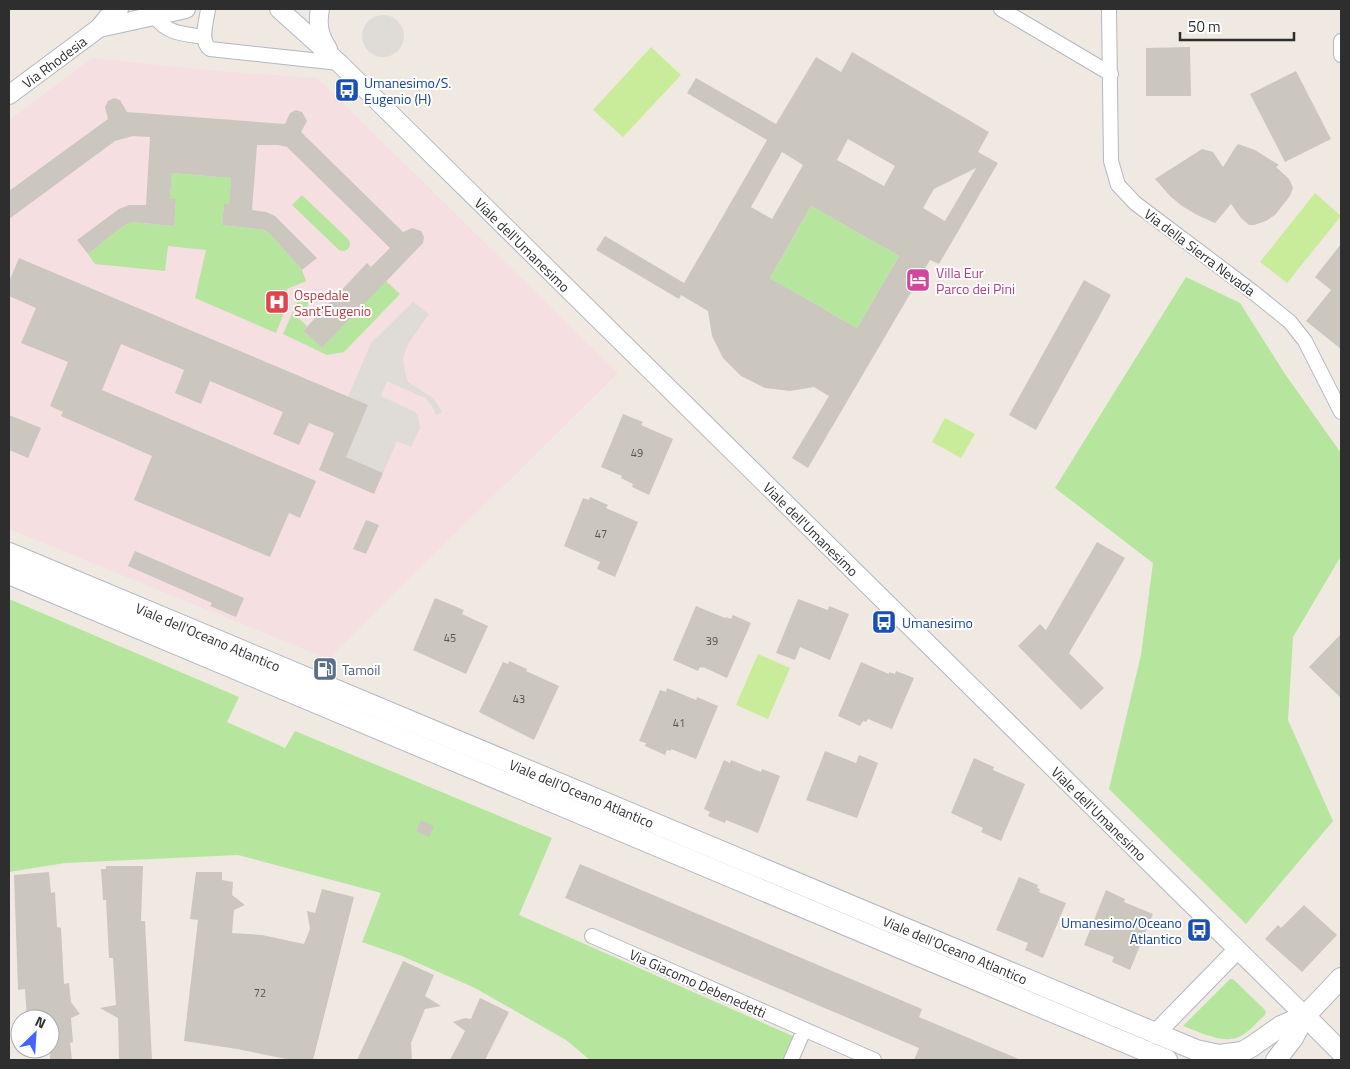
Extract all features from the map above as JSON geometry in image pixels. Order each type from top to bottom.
[{"type":"main road","name":"Viale dell'Oceano Atlantico","points":[[9,552],[1196,1050],[1226,1056],[1246,1050],[1281,1026],[1305,1016]]},
{"type":"main road","name":"Viale dell'Oceano Atlantico","points":[[9,574],[1158,1057]]},
{"type":"main road","points":[[1276,1060],[1293,1038],[1305,1016],[1341,978]]},
{"type":"main road","name":"Viale dell'Umanesimo","points":[[1305,1016],[1341,1052]]},
{"type":"street","name":"Via Rhodesia","points":[[9,95],[99,28],[107,18],[119,9]]},
{"type":"street","points":[[99,28],[154,13],[186,9]]},
{"type":"street","points":[[208,9],[204,37],[206,47],[214,51],[339,63]]},
{"type":"street","name":"Viale dell'Umanesimo","points":[[279,9],[339,63],[1305,1016]]},
{"type":"street","points":[[320,9],[319,28],[321,38],[339,63]]},
{"type":"street","points":[[1001,9],[1111,74]]},
{"type":"street","name":"Via della Sierra Nevada","points":[[1109,9],[1112,161],[1114,174],[1121,188],[1135,203],[1290,322],[1308,347],[1341,412]]},
{"type":"street","points":[[154,13],[162,26],[169,30],[204,37]]},
{"type":"street","points":[[1341,42],[1341,55]]},
{"type":"street","name":"Via Giacomo Debenedetti","points":[[592,936],[874,1060]]},
{"type":"street","points":[[1155,1034],[1237,950]]},
{"type":"street","points":[[791,1060],[804,1030]]},
{"type":"shaded area","points":[[379,15],[387,15],[398,21],[404,36],[398,51],[387,57],[379,57],[368,51],[362,40],[362,32],[368,21]]},
{"type":"shaded area","name":"Ospedale Sant'Eugenio","points":[[92,58],[217,71],[317,78],[618,373],[328,659],[9,529],[9,120]]},
{"type":"shaded area","points":[[413,302],[429,314],[408,344],[403,358],[405,372],[408,382],[434,399],[442,412],[436,415],[432,406],[425,398],[387,381],[381,396],[415,412],[418,416],[420,428],[411,447],[397,441],[383,473],[346,457],[348,397],[371,343]]},
{"type":"green space","points":[[651,47],[681,75],[623,137],[593,110]]},
{"type":"green space","points":[[172,173],[231,178],[229,205],[224,204],[222,225],[264,230],[270,234],[302,270],[306,281],[287,289],[289,300],[276,333],[195,298],[206,250],[168,246],[165,271],[95,264],[88,254],[131,222],[174,226],[176,199],[170,199]]},
{"type":"green space","points":[[1315,193],[1341,216],[1287,283],[1260,262]]},
{"type":"green space","points":[[302,195],[349,240],[350,245],[348,249],[344,251],[339,250],[292,205]]},
{"type":"green space","points":[[811,206],[899,256],[857,328],[770,278]]},
{"type":"green space","points":[[1186,277],[1240,303],[1285,374],[1341,453],[1341,556],[1293,637],[1288,720],[1333,821],[1246,924],[1109,789],[1141,655],[1153,563],[1055,488]]},
{"type":"green space","points":[[386,281],[400,294],[344,352],[327,355],[283,334],[298,300],[312,301],[297,317],[307,326],[303,331],[322,348]]},
{"type":"green space","points":[[945,418],[975,434],[961,458],[932,442]]},
{"type":"green space","points":[[9,599],[239,697],[227,722],[285,748],[295,731],[552,838],[519,915],[795,1037],[785,1060],[590,1060],[566,1040],[475,988],[402,956],[362,942],[381,893],[238,855],[65,863],[9,872]]},
{"type":"green space","points":[[758,654],[790,668],[768,719],[736,705]]},
{"type":"green space","points":[[1230,979],[1233,979],[1266,1011],[1265,1015],[1250,1030],[1237,1038],[1222,1039],[1205,1035],[1183,1026]]},
{"type":"building","points":[[1190,47],[1191,96],[1146,96],[1146,48]]},
{"type":"building","points":[[852,52],[989,132],[978,152],[998,163],[939,264],[930,260],[808,468],[792,458],[829,396],[814,387],[790,391],[765,388],[741,376],[723,358],[712,336],[708,311],[681,295],[679,299],[596,250],[605,236],[684,283],[767,140],[687,93],[696,78],[776,124],[816,57],[841,72]],"holes":[[[848,139],[895,166],[884,186],[837,160]],[[782,152],[803,165],[772,219],[751,207]],[[976,168],[945,221],[923,208],[934,189]],[[811,206],[899,256],[857,328],[770,278]]]},
{"type":"building","points":[[1296,71],[1331,139],[1285,162],[1250,94]]},
{"type":"building","points":[[114,98],[120,100],[127,112],[285,124],[290,113],[296,110],[302,112],[307,121],[301,132],[403,232],[412,228],[421,231],[424,237],[423,243],[322,348],[303,331],[367,263],[371,267],[390,248],[287,147],[257,145],[252,210],[266,212],[275,216],[317,258],[302,270],[270,234],[264,230],[222,225],[224,204],[229,204],[231,178],[172,173],[170,199],[176,199],[174,226],[131,222],[88,254],[77,240],[119,209],[129,205],[146,205],[150,137],[133,136],[115,141],[9,219],[9,191],[108,119],[105,107],[108,101]]},
{"type":"building","points":[[1238,144],[1255,150],[1279,165],[1276,167],[1289,179],[1293,188],[1290,196],[1275,215],[1266,221],[1249,225],[1241,218],[1231,204],[1215,223],[1182,206],[1155,179],[1202,149],[1213,152],[1223,167]]},
{"type":"building","points":[[1341,244],[1341,349],[1306,321],[1331,290],[1315,277]]},
{"type":"building","points":[[19,258],[368,405],[346,457],[383,473],[374,494],[319,470],[334,433],[309,423],[299,445],[273,434],[283,412],[210,381],[201,404],[175,393],[184,370],[121,344],[102,390],[316,481],[300,518],[289,513],[270,557],[134,500],[152,456],[61,416],[63,412],[50,406],[68,362],[21,343],[36,308],[9,296],[9,282]]},
{"type":"building","points":[[1084,280],[1111,295],[1036,430],[1009,415]]},
{"type":"building","points":[[623,414],[643,422],[641,425],[673,439],[649,495],[632,487],[633,484],[621,478],[622,476],[601,467]]},
{"type":"building","points":[[9,415],[41,428],[28,458],[9,450]]},
{"type":"building","points":[[590,497],[608,505],[606,508],[638,522],[615,577],[597,569],[600,562],[564,546],[583,498],[589,500]]},
{"type":"building","points":[[366,520],[379,525],[366,554],[353,549]]},
{"type":"building","points":[[1097,542],[1125,558],[1069,653],[1104,688],[1081,710],[1018,646],[1040,624],[1046,630]]},
{"type":"building","points":[[135,551],[244,598],[236,617],[210,606],[212,603],[128,566]]},
{"type":"building","points":[[435,598],[464,610],[462,614],[488,626],[466,674],[413,650]]},
{"type":"building","points":[[798,599],[828,610],[829,606],[849,614],[830,660],[800,647],[795,660],[776,653]]},
{"type":"building","points":[[696,606],[725,618],[731,619],[733,615],[751,623],[727,678],[703,667],[700,667],[698,671],[673,660]]},
{"type":"building","points":[[1341,634],[1341,698],[1309,667]]},
{"type":"building","points":[[509,661],[559,686],[534,740],[479,712],[503,662],[508,664]]},
{"type":"building","points":[[861,662],[889,674],[889,672],[895,674],[896,671],[914,678],[892,729],[868,719],[866,722],[863,721],[860,726],[838,716]]},
{"type":"building","points":[[667,688],[696,700],[697,697],[718,706],[696,759],[671,749],[671,751],[667,750],[665,755],[645,746],[646,743],[639,741],[660,690],[666,692]]},
{"type":"building","points":[[825,751],[856,763],[859,755],[878,763],[857,818],[806,800]]},
{"type":"building","points":[[974,758],[994,767],[993,770],[1025,784],[1001,841],[981,832],[983,828],[951,813]]},
{"type":"building","points":[[724,760],[730,763],[731,760],[761,772],[762,769],[780,776],[758,833],[726,820],[725,823],[708,816],[710,812],[704,809]]},
{"type":"building","points":[[421,820],[434,826],[429,837],[416,831]]},
{"type":"building","points":[[580,864],[922,1009],[919,1017],[1021,1060],[914,1060],[919,1048],[565,898]]},
{"type":"building","points":[[106,866],[143,866],[141,921],[145,921],[152,1060],[119,1060],[118,1018],[100,1008],[116,1005],[113,958],[109,958],[106,900],[103,900],[101,869],[106,869]]},
{"type":"building","points":[[49,872],[51,893],[55,892],[57,927],[61,928],[64,984],[69,983],[71,1002],[80,1014],[71,1018],[73,1042],[70,1043],[72,1060],[50,1060],[60,1059],[60,1009],[26,1009],[25,989],[18,990],[14,875]]},
{"type":"building","points":[[196,872],[222,872],[222,880],[233,882],[232,895],[245,905],[234,910],[232,933],[262,935],[304,944],[310,929],[307,911],[315,913],[322,889],[354,897],[313,1060],[291,1060],[184,1041],[198,920],[190,919]]},
{"type":"building","points":[[1019,877],[1038,885],[1039,892],[1066,903],[1043,958],[1025,950],[1028,943],[996,930]]},
{"type":"building","points":[[1106,890],[1125,899],[1124,902],[1153,914],[1130,970],[1112,962],[1114,957],[1084,945]]},
{"type":"building","points":[[1304,905],[1337,935],[1302,972],[1265,939],[1278,925],[1281,928]]},
{"type":"building","points":[[403,961],[434,975],[425,996],[441,1006],[425,1009],[411,1043],[412,1060],[357,1060]]},
{"type":"building","points":[[480,998],[509,1012],[485,1060],[450,1060],[465,1031],[453,1022],[465,1018],[471,1019]]},
{"type":"place","name":"Umanesimo/S. Eugenio (H)","points":[[347,90]]},
{"type":"place","name":"Villa Eur Parco dei Pini","points":[[918,280]]},
{"type":"place","name":"Ospedale Sant'Eugenio","points":[[277,302]]},
{"type":"place","name":"Umanesimo","points":[[884,622]]},
{"type":"place","name":"Tamoil","points":[[325,669]]},
{"type":"place","name":"Umanesimo/Oceano Atlantico","points":[[1199,930]]}]
